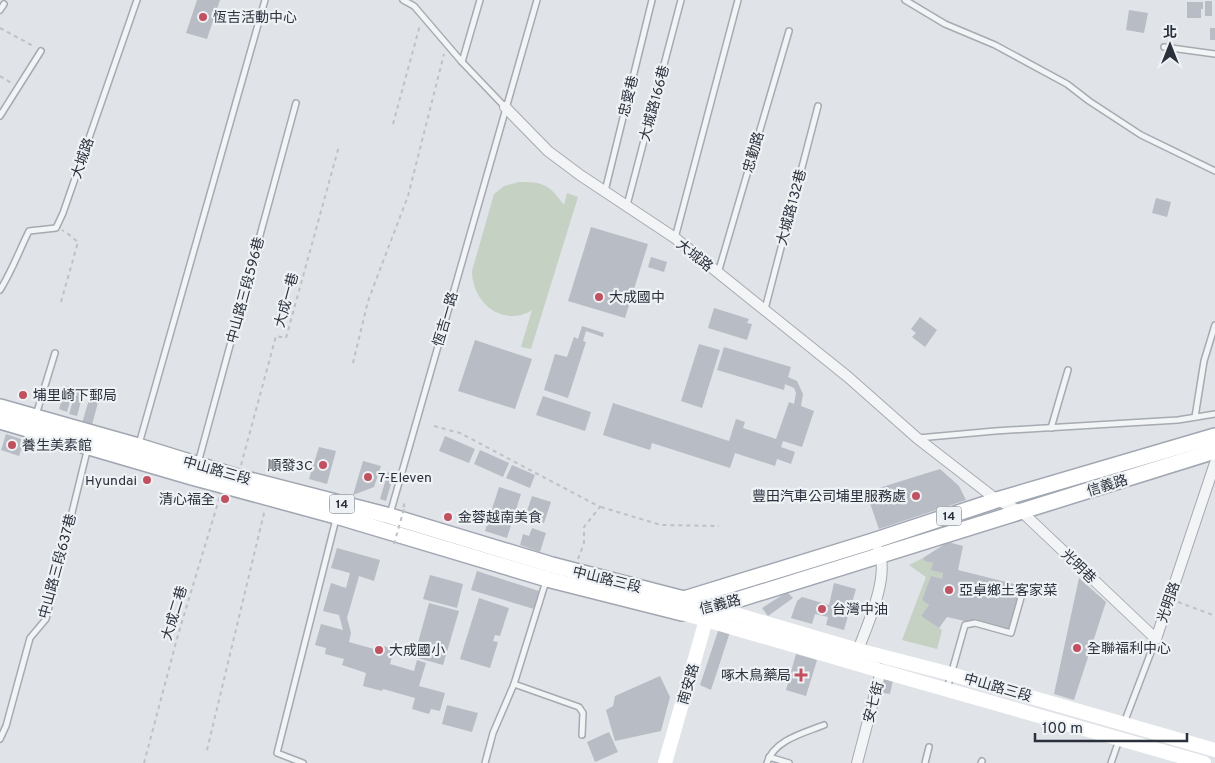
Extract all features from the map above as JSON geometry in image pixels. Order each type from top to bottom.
[{"type":"main road","name":"中山路三段","points":[[0,407],[138,446],[224,486],[336,516],[390,538],[550,572],[683,606]]},
{"type":"main road","name":"中山路三段","points":[[0,421],[88,446],[195,471],[238,477],[390,516],[550,572],[573,570],[683,606]]},
{"type":"main road","name":"信義路","points":[[683,606],[998,500],[1215,436]]},
{"type":"main road","name":"信義路","points":[[683,606],[710,614],[881,555],[1215,451]]},
{"type":"street","name":"大城路","points":[[505,108],[548,151],[604,192],[675,238],[848,376],[917,438],[998,500]]},
{"type":"street","name":"光明路","points":[[1156,639],[1168,599],[1211,492],[1215,463]]},
{"type":"street","name":"光明巷","points":[[998,500],[1022,512],[1156,639]]},
{"type":"street","points":[[858,650],[882,585],[881,555],[873,541]]},
{"type":"street","name":"中山路三段","points":[[710,614],[951,674],[1215,750]]},
{"type":"street","name":"中山路三段","points":[[710,614],[881,671],[1204,763]]},
{"type":"street","name":"南安路","points":[[665,763],[710,614]]},
{"type":"street","name":"安七街","points":[[857,763],[881,671],[858,650]]},
{"type":"lane","name":"大城路","points":[[56,228],[67,204],[136,0]]},
{"type":"lane","points":[[138,446],[265,0]]},
{"type":"lane","name":"大城路","points":[[403,0],[414,3],[462,62],[505,108]]},
{"type":"lane","points":[[462,62],[480,0]]},
{"type":"lane","name":"恆吉一路","points":[[390,538],[390,516],[537,0]]},
{"type":"lane","name":"忠愛巷","points":[[604,192],[652,0]]},
{"type":"lane","name":"大城路166巷","points":[[626,206],[681,0]]},
{"type":"lane","points":[[675,238],[738,0]]},
{"type":"lane","points":[[905,0],[945,24],[994,45],[1066,84],[1141,134],[1215,171]]},
{"type":"lane","points":[[0,10],[4,4]]},
{"type":"lane","name":"忠勤路","points":[[718,274],[789,31]]},
{"type":"lane","points":[[1164,47],[1215,54]]},
{"type":"lane","points":[[0,116],[41,51]]},
{"type":"lane","name":"中山路三段596巷","points":[[195,471],[296,103]]},
{"type":"lane","name":"大城路132巷","points":[[765,309],[818,106]]},
{"type":"lane","points":[[0,290],[12,270],[17,254],[29,231],[56,228]]},
{"type":"lane","points":[[1195,418],[1204,361],[1215,325]]},
{"type":"lane","points":[[35,417],[55,353]]},
{"type":"lane","points":[[1051,428],[1068,370]]},
{"type":"lane","points":[[917,438],[1178,420],[1215,414]]},
{"type":"lane","name":"中山路三段637巷","points":[[0,739],[6,726],[30,638],[46,620],[88,446]]},
{"type":"lane","points":[[303,763],[277,754],[336,516]]},
{"type":"lane","points":[[485,763],[494,733],[514,684],[550,572]]},
{"type":"lane","points":[[947,689],[965,625],[975,623],[1011,633],[1024,587]]},
{"type":"lane","name":"光明路","points":[[1111,763],[1156,639]]},
{"type":"lane","points":[[514,684],[579,707],[583,713],[582,735]]},
{"type":"lane","points":[[768,760],[784,741],[824,725]]},
{"type":"lane","points":[[925,763],[929,747]]},
{"type":"lane","points":[[768,760],[789,763]]},
{"type":"path","points":[[392,124],[423,16]]},
{"type":"path","points":[[0,28],[41,51]]},
{"type":"path","points":[[353,363],[368,301],[408,196],[447,43]]},
{"type":"path","points":[[0,76],[19,88]]},
{"type":"path","name":"大成一巷","points":[[238,477],[276,336],[286,338],[339,146]]},
{"type":"path","points":[[56,228],[68,233],[78,242],[61,302]]},
{"type":"path","points":[[434,426],[460,433],[600,507],[661,525],[719,526]]},
{"type":"path","name":"大成二巷","points":[[144,763],[178,635],[224,486]]},
{"type":"path","points":[[207,750],[267,498]]},
{"type":"path","points":[[573,570],[584,543],[584,527],[600,507]]},
{"type":"path","points":[[390,538],[404,509]]},
{"type":"path","points":[[1168,599],[1213,615]]},
{"type":"green space","points":[[519,182],[546,186],[564,205],[567,193],[578,197],[531,349],[521,347],[532,310],[521,315],[511,316],[493,311],[480,298],[473,281],[472,271],[494,194],[504,186]]},
{"type":"green space","points":[[923,558],[933,563],[932,569],[943,573],[942,579],[931,577],[922,600],[929,605],[921,616],[942,630],[937,649],[902,640],[926,577],[909,565]]},
{"type":"building","name":"恆吉活動中心","points":[[197,0],[220,0],[207,39],[186,33]]},
{"type":"building","points":[[1205,1],[1212,1],[1212,16],[1205,16]]},
{"type":"building","points":[[1187,2],[1203,2],[1201,18],[1187,18]]},
{"type":"building","points":[[1129,10],[1148,13],[1144,33],[1126,30]]},
{"type":"building","points":[[1210,28],[1215,28],[1215,40],[1210,40]]},
{"type":"building","points":[[1156,198],[1171,202],[1167,217],[1152,213]]},
{"type":"building","points":[[591,227],[648,244],[625,318],[568,301]]},
{"type":"building","points":[[651,257],[667,262],[664,272],[648,267]]},
{"type":"building","points":[[714,308],[749,319],[747,323],[752,324],[747,340],[708,328]]},
{"type":"building","points":[[920,317],[937,330],[925,347],[912,337],[916,333],[911,329]]},
{"type":"building","points":[[582,326],[604,333],[603,337],[586,331],[583,341],[586,342],[568,398],[544,390],[555,354],[567,357],[574,337],[578,339]]},
{"type":"building","points":[[475,340],[532,359],[515,409],[458,391]]},
{"type":"building","points":[[699,344],[720,350],[702,408],[681,401]]},
{"type":"building","points":[[724,347],[791,367],[788,377],[797,381],[803,394],[801,406],[814,411],[802,447],[783,441],[781,447],[795,452],[791,464],[777,459],[775,466],[735,453],[730,468],[652,443],[650,450],[603,435],[613,403],[729,441],[736,419],[745,422],[743,428],[776,439],[789,402],[794,404],[796,393],[794,388],[785,384],[784,390],[717,370]]},
{"type":"building","points":[[66,386],[74,388],[67,412],[59,409]]},
{"type":"building","points":[[77,388],[84,390],[77,416],[69,414]]},
{"type":"building","points":[[91,393],[100,395],[92,425],[82,423]]},
{"type":"building","points":[[543,396],[591,412],[585,431],[536,415]]},
{"type":"building","name":"養生美素館","points":[[6,434],[24,440],[19,456],[1,450]]},
{"type":"building","points":[[445,436],[475,449],[469,463],[439,451]]},
{"type":"building","name":"順發3C","points":[[319,447],[336,451],[327,484],[309,479]]},
{"type":"building","points":[[480,450],[509,463],[503,477],[474,464]]},
{"type":"building","name":"7-Eleven","points":[[363,461],[381,466],[374,487],[353,495]]},
{"type":"building","points":[[512,465],[535,475],[530,488],[506,478]]},
{"type":"building","name":"豐田汽車公司埔里服務處","points":[[940,469],[959,486],[966,500],[879,529],[866,492]]},
{"type":"building","points":[[388,472],[394,474],[386,501],[380,499]]},
{"type":"building","points":[[499,487],[521,494],[507,538],[485,531]]},
{"type":"building","points":[[532,496],[551,502],[544,523],[525,517]]},
{"type":"building","points":[[532,528],[546,533],[540,552],[520,545],[523,534],[529,536]]},
{"type":"building","points":[[948,542],[963,546],[958,570],[1022,586],[1011,632],[947,617],[939,628],[921,616],[929,605],[922,600],[931,576],[942,579],[943,573],[931,570],[933,563],[925,561],[923,558]]},
{"type":"building","points":[[337,548],[380,560],[374,581],[359,576],[347,618],[351,633],[349,642],[374,649],[376,644],[394,649],[390,664],[414,671],[417,660],[426,663],[419,686],[445,693],[440,711],[431,709],[429,714],[412,709],[415,698],[383,689],[382,691],[363,686],[366,673],[342,665],[344,659],[325,654],[326,648],[315,645],[321,624],[343,630],[339,615],[323,611],[331,583],[346,588],[350,573],[331,568]]},
{"type":"building","points":[[477,571],[539,591],[534,609],[471,590]]},
{"type":"building","points":[[430,575],[463,584],[457,608],[423,599]]},
{"type":"building","name":"全聯福利中心","points":[[1079,578],[1106,602],[1074,700],[1054,694]]},
{"type":"building","name":"台灣中油","points":[[834,583],[856,589],[844,630],[826,625],[828,617],[815,614],[812,624],[791,618],[797,601],[802,597],[829,605]]},
{"type":"building","points":[[787,592],[793,598],[768,616],[762,608]]},
{"type":"building","points":[[479,598],[509,608],[500,636],[495,635],[493,641],[498,642],[490,668],[460,659]]},
{"type":"building","points":[[429,603],[459,611],[443,665],[414,657]]},
{"type":"building","points":[[719,628],[730,632],[711,690],[700,685]]},
{"type":"building","name":"啄木鳥藥局","points":[[796,654],[817,660],[806,696],[786,690]]},
{"type":"building","points":[[660,676],[670,697],[661,731],[615,741],[606,710],[613,706],[615,696]]},
{"type":"building","points":[[885,680],[893,680],[890,694],[877,692],[879,685]]},
{"type":"building","points":[[447,705],[478,713],[472,732],[442,724]]},
{"type":"building","points":[[609,732],[618,752],[595,762],[587,742]]},
{"type":"place","name":"恆吉活動中心","points":[[203,17]]},
{"type":"place","name":"大成國中","points":[[599,297]]},
{"type":"place","name":"埔里崎下郵局","points":[[23,395]]},
{"type":"place","name":"養生美素館","points":[[12,445]]},
{"type":"place","name":"順發3C","points":[[323,465]]},
{"type":"place","name":"7-Eleven","points":[[368,477]]},
{"type":"place","name":"Hyundai","points":[[147,480]]},
{"type":"place","name":"豐田汽車公司埔里服務處","points":[[916,496]]},
{"type":"place","name":"清心福全","points":[[225,499]]},
{"type":"place","name":"金蓉越南美食","points":[[448,517]]},
{"type":"place","name":"亞卓鄉土客家菜","points":[[949,590]]},
{"type":"place","name":"台灣中油","points":[[822,609]]},
{"type":"place","name":"全聯福利中心","points":[[1077,648]]},
{"type":"place","name":"大成國小","points":[[379,650]]},
{"type":"place","name":"啄木鳥藥局","points":[[801,675]]}]
